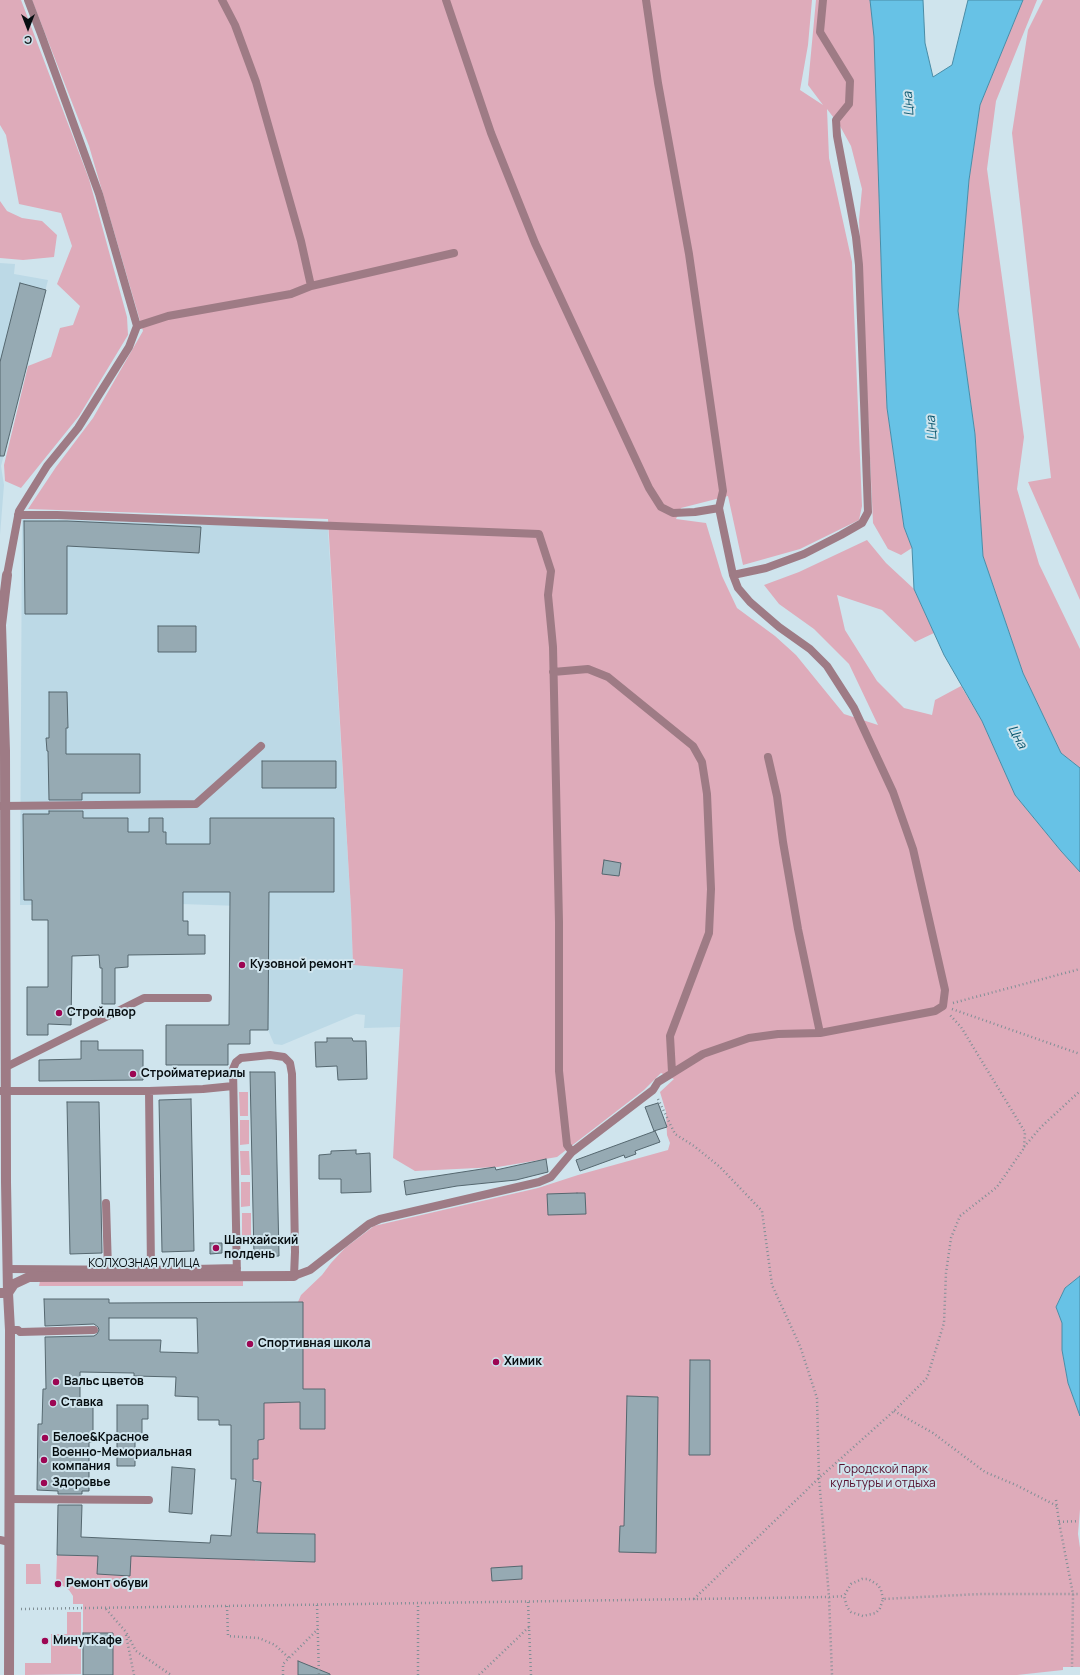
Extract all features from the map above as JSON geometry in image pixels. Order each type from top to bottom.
[{"type":"street","points":[[7,575],[1,629],[3,1034],[6,1066],[3,1091],[7,1269],[4,1293],[10,1330],[9,1499],[4,1541],[9,1675]]},
{"type":"street","name":"КОЛХОЗНАЯ УЛИЦА","points":[[4,1293],[14,1284],[29,1277],[237,1273],[294,1276]]},
{"type":"lane","points":[[7,575],[18,515],[46,466],[78,428],[108,381],[129,347],[137,326],[99,194],[28,0]]},
{"type":"lane","points":[[222,0],[235,25],[256,82],[301,241],[310,286]]},
{"type":"lane","points":[[446,0],[491,133],[535,243],[649,488],[661,507],[673,512],[695,512],[719,508]]},
{"type":"lane","points":[[7,1269],[108,1269],[237,1273],[233,1070],[236,1062],[241,1058],[270,1055],[284,1056],[290,1063],[292,1074],[295,1244],[294,1276],[310,1270],[369,1224],[380,1219],[539,1182],[551,1177],[572,1152],[653,1090],[658,1082],[703,1054],[749,1038],[778,1034],[820,1033],[935,1011],[942,1006],[945,990],[913,849],[893,792],[854,708],[827,666],[810,649],[779,628],[750,602],[738,588],[733,576],[719,508],[723,491],[690,254],[658,83],[646,0]]},
{"type":"lane","points":[[733,576],[766,568],[804,554],[841,536],[862,522],[868,512],[856,237],[837,136],[836,120],[849,104],[850,81],[820,32],[823,0]]},
{"type":"lane","points":[[137,326],[168,316],[291,294],[310,286],[454,253]]},
{"type":"lane","points":[[18,515],[56,515],[538,534],[551,571],[548,596],[553,647],[559,922],[559,1071],[567,1145],[572,1152]]},
{"type":"lane","points":[[553,672],[588,669],[608,677],[693,746],[702,762],[707,794],[710,873],[709,932],[670,1036],[672,1072]]},
{"type":"lane","points":[[3,806],[196,804],[261,746]]},
{"type":"lane","points":[[768,757],[777,796],[783,842],[798,929],[820,1033]]},
{"type":"lane","points":[[6,1066],[144,998],[208,998]]},
{"type":"lane","points":[[3,1091],[149,1091],[203,1089],[233,1086]]},
{"type":"lane","points":[[149,1091],[151,1270]]},
{"type":"lane","points":[[106,1203],[108,1269]]},
{"type":"lane","points":[[10,1330],[18,1330],[20,1332],[94,1330]]},
{"type":"lane","points":[[9,1499],[149,1500]]},
{"type":"path","points":[[942,1006],[1080,969]]},
{"type":"path","points":[[942,1006],[1080,1054]]},
{"type":"path","points":[[942,1006],[961,1027],[1025,1132],[1024,1148]]},
{"type":"path","points":[[653,1090],[675,1134],[694,1146],[720,1167],[762,1211],[772,1285],[800,1346],[817,1398],[819,1478],[829,1597],[832,1675]]},
{"type":"path","points":[[694,1599],[819,1478],[894,1411],[927,1378],[944,1323],[946,1272],[950,1244],[960,1216],[997,1187],[1024,1148],[1041,1127],[1080,1091]]},
{"type":"path","points":[[894,1411],[933,1433],[985,1472],[1016,1485],[1057,1506]]},
{"type":"path","points":[[1056,1500],[1073,1594],[1072,1667]]},
{"type":"path","points":[[1059,1522],[1079,1520]]},
{"type":"path","points":[[862,1579],[868,1579],[878,1585],[882,1590],[883,1599],[880,1608],[876,1613],[863,1616],[852,1612],[848,1607],[844,1596],[851,1584],[862,1579]]},
{"type":"path","points":[[883,1599],[980,1594],[1080,1594]]},
{"type":"path","points":[[21,1609],[106,1609],[844,1596]]},
{"type":"path","points":[[528,1602],[531,1675]]},
{"type":"path","points":[[418,1604],[418,1675]]},
{"type":"path","points":[[317,1605],[320,1675]]},
{"type":"path","points":[[227,1606],[228,1636],[260,1638],[275,1645],[289,1658]]},
{"type":"path","points":[[106,1609],[126,1632],[136,1651],[171,1675]]},
{"type":"path","points":[[479,1675],[529,1627]]},
{"type":"path","points":[[283,1675],[283,1664],[318,1629]]},
{"type":"path","points":[[126,1632],[134,1675]]},
{"type":"shaded area","points":[[0,263],[15,264],[14,274],[48,280],[1,466],[4,485],[0,535]]},
{"type":"shaded area","points":[[22,518],[328,529],[353,964],[403,968],[400,1027],[364,1028],[365,1015],[356,1014],[282,1045],[274,1044],[268,1030],[269,907],[181,904],[20,905]]},
{"type":"green space","points":[[0,0],[21,0],[89,179],[127,317],[128,335],[79,416],[21,488],[5,481],[4,465],[28,366],[51,357],[60,328],[73,325],[80,306],[57,284],[72,246],[61,213],[19,204],[6,135],[0,125]]},
{"type":"green space","name":"Городской парк культуры и отдыха","points":[[32,0],[812,0],[808,45],[800,90],[823,105],[808,85],[816,0],[870,0],[874,37],[887,408],[904,527],[912,548],[901,555],[888,549],[873,523],[859,220],[862,189],[851,146],[840,126],[827,109],[829,158],[852,262],[862,506],[859,520],[800,549],[743,565],[728,496],[681,508],[676,519],[706,523],[722,576],[737,608],[775,636],[796,655],[844,714],[878,725],[849,664],[814,629],[779,604],[764,585],[799,572],[867,540],[886,563],[914,589],[934,633],[915,642],[882,610],[837,595],[845,630],[877,681],[904,708],[932,715],[935,700],[961,686],[982,721],[1015,795],[1080,872],[1080,1276],[1065,1288],[1056,1307],[1062,1323],[1062,1350],[1068,1383],[1080,1416],[1080,1509],[1078,1534],[1080,1548],[1080,1667],[1063,1667],[1063,1670],[1017,1675],[113,1675],[113,1633],[83,1633],[83,1604],[73,1604],[73,1596],[69,1590],[63,1586],[56,1585],[57,1555],[80,1556],[98,1554],[255,1559],[255,1561],[315,1562],[315,1534],[257,1533],[261,1482],[253,1479],[253,1459],[258,1458],[258,1440],[264,1439],[264,1389],[275,1402],[300,1402],[300,1429],[325,1428],[325,1389],[303,1389],[303,1302],[298,1302],[301,1295],[322,1275],[345,1248],[374,1226],[538,1188],[578,1175],[668,1150],[670,1143],[667,1135],[666,1112],[660,1092],[674,1079],[661,1073],[644,1090],[557,1157],[498,1167],[415,1171],[393,1158],[403,969],[353,965],[328,519],[28,509],[56,467],[93,418],[143,331],[89,146]]},
{"type":"green space","points":[[1023,0],[1037,0],[996,101],[987,169],[1024,437],[1017,489],[1039,564],[1080,649],[1080,768],[1061,753],[1023,673],[983,556],[975,433],[958,311],[969,180],[980,105]]},
{"type":"green space","points":[[1043,0],[1080,0],[1080,600],[1028,482],[1051,478],[1012,133],[1028,30]]},
{"type":"green space","points":[[0,201],[7,211],[22,218],[42,221],[57,235],[54,257],[23,260],[0,258]]},
{"type":"green space","points":[[239,1092],[248,1092],[248,1116],[240,1116]]},
{"type":"green space","points":[[240,1120],[249,1120],[249,1144],[240,1145]]},
{"type":"green space","points":[[240,1151],[249,1151],[250,1175],[241,1175]]},
{"type":"green space","points":[[241,1182],[250,1182],[250,1206],[241,1207]]},
{"type":"green space","points":[[242,1213],[251,1213],[251,1238],[242,1238]]},
{"type":"green space","points":[[243,1280],[243,1286],[39,1286],[40,1281]]},
{"type":"green space","points":[[26,1564],[40,1564],[41,1584],[26,1584]]},
{"type":"green space","points":[[67,1612],[81,1612],[81,1674],[25,1675],[25,1663],[51,1663],[51,1634],[67,1634]]},
{"type":"water","name":"Цна","points":[[870,0],[923,0],[925,43],[933,77],[952,65],[968,0],[1023,0],[980,105],[969,180],[958,311],[975,434],[983,556],[1023,673],[1061,753],[1080,768],[1080,872],[1015,795],[982,721],[944,655],[914,589],[912,548],[904,527],[887,408],[874,37]]},
{"type":"water","points":[[1080,1276],[1080,1416],[1068,1383],[1062,1350],[1062,1323],[1056,1307],[1065,1288]]},
{"type":"building","points":[[20,283],[46,290],[4,456],[0,456],[0,362]]},
{"type":"building","points":[[24,521],[67,521],[201,527],[199,553],[67,546],[67,614],[25,614]]},
{"type":"building","points":[[158,626],[196,626],[196,652],[158,652]]},
{"type":"building","points":[[49,692],[67,692],[68,728],[66,728],[66,754],[140,754],[140,793],[82,793],[82,800],[49,800],[48,751],[46,738],[49,738]]},
{"type":"building","points":[[262,761],[336,761],[336,788],[262,788]]},
{"type":"building","points":[[49,811],[83,811],[83,818],[128,818],[128,832],[149,832],[149,818],[163,818],[163,832],[166,832],[166,844],[210,844],[210,818],[334,818],[334,892],[269,892],[268,1030],[250,1030],[250,1044],[228,1044],[228,1065],[166,1065],[166,1025],[229,1025],[230,892],[183,892],[183,921],[188,921],[188,935],[205,935],[205,954],[128,955],[128,967],[115,968],[115,1004],[102,1004],[102,968],[100,968],[99,955],[72,956],[71,1025],[48,1024],[48,1035],[27,1035],[27,987],[48,987],[48,920],[32,920],[32,900],[24,900],[23,814],[49,814]]},
{"type":"building","points":[[604,860],[621,863],[619,876],[602,874]]},
{"type":"building","points":[[327,1038],[352,1038],[353,1041],[366,1041],[367,1079],[338,1080],[337,1066],[316,1067],[315,1042],[327,1042]]},
{"type":"building","points":[[81,1041],[98,1041],[98,1050],[143,1050],[143,1080],[39,1081],[39,1060],[81,1059]]},
{"type":"building","points":[[250,1072],[275,1072],[279,1256],[254,1257]]},
{"type":"building","points":[[191,1099],[194,1251],[162,1252],[159,1100]]},
{"type":"building","points":[[67,1102],[99,1102],[102,1253],[70,1254]]},
{"type":"building","points":[[658,1103],[667,1127],[654,1131],[645,1107]]},
{"type":"building","points":[[655,1131],[660,1142],[635,1151],[636,1154],[625,1158],[624,1155],[580,1171],[576,1160]]},
{"type":"building","points":[[356,1150],[356,1154],[370,1153],[371,1192],[341,1193],[341,1179],[319,1179],[319,1155],[331,1154],[331,1151]]},
{"type":"building","points":[[546,1159],[548,1172],[516,1180],[457,1186],[406,1195],[404,1181],[495,1167],[496,1170]]},
{"type":"building","points":[[585,1193],[586,1214],[548,1215],[547,1194]]},
{"type":"building","name":"Шанхайский полдень","points":[[210,1243],[222,1243],[222,1253],[210,1254]]},
{"type":"building","points":[[44,1299],[109,1299],[109,1303],[303,1302],[303,1389],[325,1389],[325,1429],[300,1429],[300,1402],[264,1403],[264,1439],[258,1440],[258,1459],[253,1459],[253,1481],[261,1482],[257,1533],[315,1534],[315,1562],[131,1556],[130,1576],[97,1574],[98,1556],[57,1555],[58,1505],[82,1505],[81,1537],[210,1543],[211,1535],[231,1536],[236,1479],[231,1479],[231,1425],[219,1425],[219,1420],[198,1420],[198,1397],[175,1396],[176,1377],[134,1376],[134,1373],[80,1372],[80,1399],[93,1399],[93,1442],[89,1442],[89,1491],[82,1491],[82,1494],[58,1494],[58,1491],[37,1490],[38,1424],[42,1424],[43,1389],[46,1389],[45,1337],[94,1336],[99,1330],[94,1324],[45,1326]],"holes":[[[109,1318],[197,1318],[198,1353],[160,1352],[161,1340],[109,1340]]]},
{"type":"building","points":[[690,1360],[710,1360],[710,1455],[689,1455]]},
{"type":"building","points":[[627,1396],[658,1397],[656,1553],[619,1552],[620,1526],[624,1526]]},
{"type":"building","points":[[117,1405],[148,1405],[148,1419],[142,1419],[142,1435],[135,1435],[135,1466],[117,1466]]},
{"type":"building","points":[[172,1467],[195,1469],[192,1514],[169,1512]]},
{"type":"building","points":[[522,1566],[522,1579],[492,1581],[491,1568]]},
{"type":"building","points":[[83,1633],[113,1633],[113,1675],[83,1675]]},
{"type":"building","points":[[298,1661],[330,1674],[330,1675],[298,1675]]},
{"type":"place","name":"Кузовной ремонт","points":[[242,965]]},
{"type":"place","name":"Строй двор","points":[[59,1013]]},
{"type":"place","name":"Стройматериалы","points":[[133,1074]]},
{"type":"place","name":"Шанхайский полдень","points":[[216,1248]]},
{"type":"place","name":"Спортивная школа","points":[[250,1344]]},
{"type":"place","name":"Химик","points":[[496,1362]]},
{"type":"place","name":"Вальс цветов","points":[[56,1382]]},
{"type":"place","name":"Ставка","points":[[53,1403]]},
{"type":"place","name":"Белое&Красное","points":[[45,1438]]},
{"type":"place","name":"Военно-Мемориальная компания","points":[[44,1460]]},
{"type":"place","name":"Здоровье","points":[[44,1483]]},
{"type":"place","name":"Ремонт обуви","points":[[58,1584]]},
{"type":"place","name":"МинутКафе","points":[[45,1641]]}]
